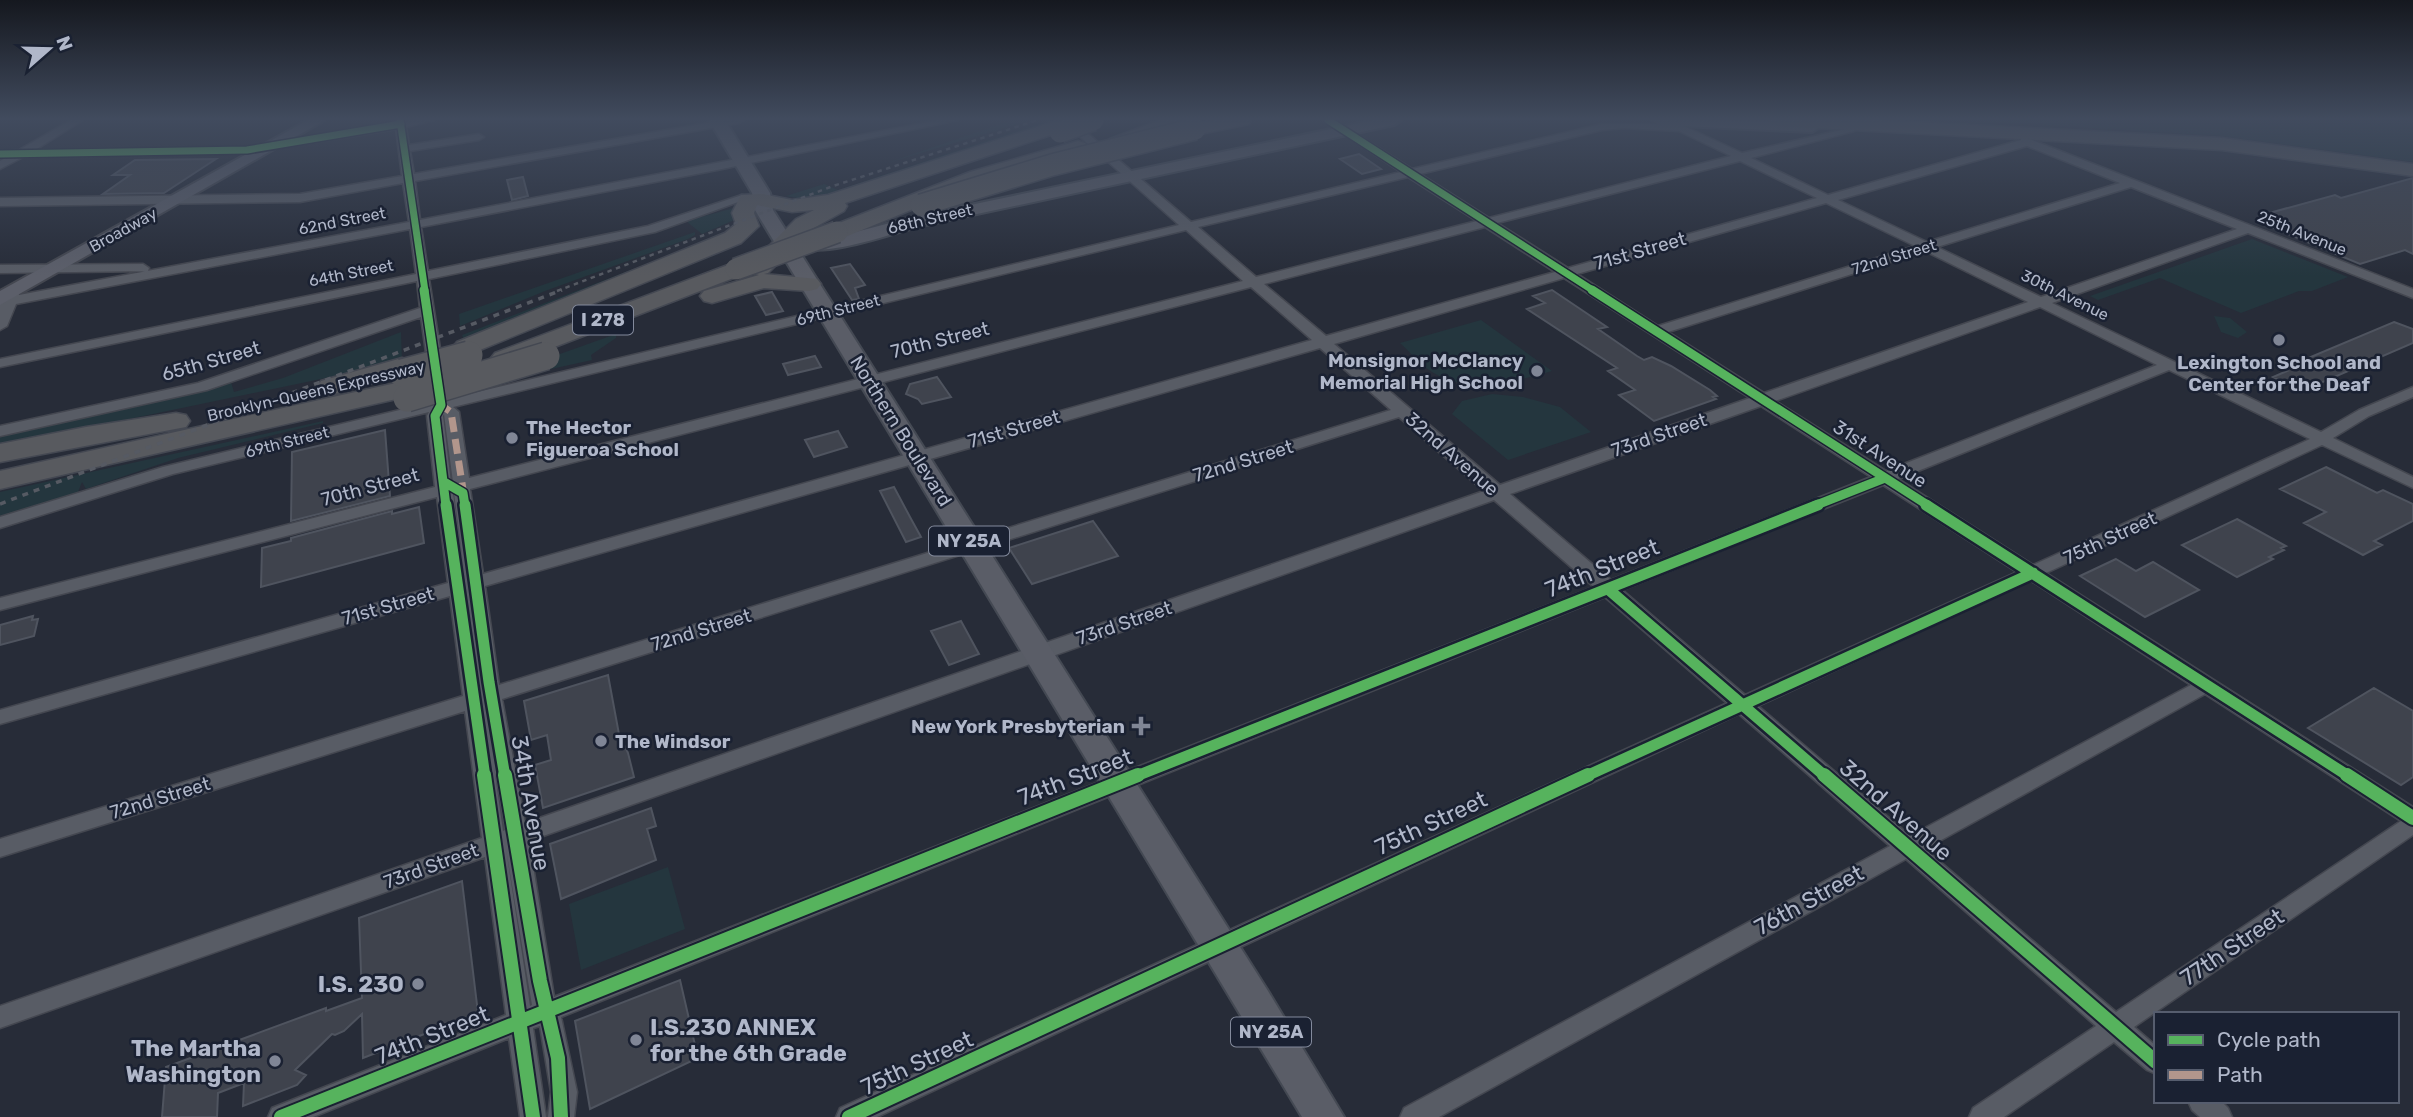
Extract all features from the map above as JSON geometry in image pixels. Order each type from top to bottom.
[{"type":"highway","points":[[468,357],[699,253],[746,229],[749,224],[743,213],[755,201],[786,206],[814,205],[929,172]]},
{"type":"highway","name":"Brooklyn-Queens Expressway","points":[[0,480],[219,432],[308,419],[468,357],[832,227],[961,172]]},
{"type":"highway","name":"I 278","points":[[832,227],[986,172]]},
{"type":"highway","points":[[832,227],[921,205],[1029,172]]},
{"type":"highway","points":[[877,232],[952,199],[1031,172]]},
{"type":"highway","points":[[404,381],[546,356],[683,305],[741,280],[770,261],[804,224],[821,213],[902,179]]},
{"type":"highway","points":[[699,253],[730,247],[784,244]]},
{"type":"highway","points":[[683,305],[763,281],[809,284]]},
{"type":"highway","name":"Brooklyn-Queens Expressway","points":[[0,462],[288,399],[404,381]]},
{"type":"highway","points":[[0,453],[86,435],[184,420]]},
{"type":"highway","points":[[0,486],[60,466]]},
{"type":"main road","name":"Broadway","points":[[6,299],[53,269],[224,172]]},
{"type":"main road","name":"Northern Boulevard","points":[[740,172],[755,201],[917,456],[1324,1117]]},
{"type":"main road","name":"68th Street","points":[[809,284],[820,258],[877,232],[1146,172]]},
{"type":"main road","points":[[784,244],[838,242],[877,232]]},
{"type":"street","name":"34th Avenue","points":[[408,172],[440,405],[435,416],[445,489],[467,583],[506,840],[541,996],[553,1027],[564,1092],[561,1117]]},
{"type":"street","points":[[0,202],[300,198],[445,172]]},
{"type":"street","name":"62nd Street","points":[[6,299],[190,268],[688,172]]},
{"type":"street","name":"32nd Avenue","points":[[1125,172],[2154,1060]]},
{"type":"street","name":"69th Street","points":[[0,523],[143,477],[1410,172]]},
{"type":"street","name":"31st Avenue","points":[[1411,172],[2413,818]]},
{"type":"street","name":"70th Street","points":[[0,604],[1675,172]]},
{"type":"street","name":"30th Avenue","points":[[1771,172],[2413,483]]},
{"type":"street","name":"71st Street","points":[[0,717],[1918,172]]},
{"type":"street","name":"25th Avenue","points":[[2105,172],[2413,294]]},
{"type":"street","name":"72nd Street","points":[[1656,331],[2131,183]]},
{"type":"street","name":"64th Street","points":[[0,363],[651,229],[755,201]]},
{"type":"street","name":"73rd Street","points":[[0,1017],[2249,229]]},
{"type":"street","name":"62nd Street","points":[[0,270],[190,268]]},
{"type":"street","points":[[0,326],[6,299]]},
{"type":"street","name":"65th Street","points":[[0,430],[202,387],[428,310]]},
{"type":"street","name":"74th Street","points":[[281,1117],[2169,365]]},
{"type":"street","name":"75th Street","points":[[849,1117],[1742,704],[2033,573],[2321,439],[2364,413],[2413,391]]},
{"type":"street","name":"34th Avenue","points":[[440,405],[451,412],[463,485],[467,583]]},
{"type":"street","name":"72nd Street","points":[[0,848],[1402,411]]},
{"type":"street","name":"76th Street","points":[[1413,1117],[2206,685]]},
{"type":"street","name":"77th Street","points":[[1982,1117],[2413,824]]},
{"type":"street","name":"34th Avenue","points":[[506,840],[519,1023],[533,1117]]},
{"type":"street","points":[[2203,1103],[2219,1117]]},
{"type":"shaded area","points":[[892,172],[906,172],[814,201],[786,196],[824,184],[838,190]]},
{"type":"shaded area","points":[[734,208],[739,218],[702,234],[686,221]]},
{"type":"shaded area","points":[[695,232],[695,235],[688,239],[545,291],[460,326],[459,314]]},
{"type":"shaded area","points":[[711,239],[465,342],[462,335]]},
{"type":"shaded area","points":[[2252,239],[2348,277],[2312,291],[2299,291],[2241,313],[2160,278],[2098,300],[2090,296]]},
{"type":"shaded area","points":[[2214,316],[2230,318],[2247,332],[2238,338],[2221,332]]},
{"type":"shaded area","points":[[1481,320],[1552,371],[1492,384],[1461,383],[1432,372],[1400,343]]},
{"type":"shaded area","points":[[401,332],[402,362],[0,446],[0,435],[145,405],[231,382],[234,392],[283,378]]},
{"type":"shaded area","points":[[616,334],[616,338],[591,355],[592,360],[465,388]]},
{"type":"shaded area","points":[[1492,394],[1523,397],[1560,407],[1591,432],[1508,460],[1452,414],[1462,401]]},
{"type":"shaded area","points":[[323,421],[178,458],[86,489],[82,482],[78,492],[0,518],[0,492]]},
{"type":"shaded area","points":[[668,867],[685,929],[581,970],[569,904]]},
{"type":"building","points":[[117,172],[196,172],[164,193],[103,194],[130,175],[113,175]]},
{"type":"building","points":[[523,177],[528,196],[512,200],[507,180]]},
{"type":"building","points":[[2413,178],[2413,254],[2405,250],[2360,264],[2257,221],[2276,216],[2270,214],[2273,212],[2335,195],[2341,198]]},
{"type":"building","points":[[850,264],[865,285],[855,288],[859,299],[852,300],[831,268]]},
{"type":"building","name":"Monsignor McClancy Memorial High School","points":[[1552,290],[1607,327],[1598,329],[1637,356],[1644,360],[1652,357],[1671,366],[1710,390],[1717,396],[1713,397],[1716,399],[1654,421],[1619,395],[1635,390],[1608,371],[1617,368],[1527,309],[1545,303],[1533,296]]},
{"type":"building","points":[[772,292],[783,311],[766,315],[755,296]]},
{"type":"building","points":[[2394,322],[2413,329],[2413,343],[2316,385],[2312,383],[2298,389],[2273,377],[2287,371],[2282,369]]},
{"type":"building","points":[[815,356],[821,367],[788,375],[783,364]]},
{"type":"building","points":[[937,377],[951,397],[922,404],[918,399],[906,394],[910,384]]},
{"type":"building","points":[[385,430],[390,496],[291,521],[292,452]]},
{"type":"building","points":[[838,431],[847,447],[814,457],[805,440]]},
{"type":"building","points":[[2326,467],[2377,493],[2383,490],[2413,504],[2413,521],[2374,541],[2382,545],[2363,555],[2304,523],[2326,512],[2280,489]]},
{"type":"building","points":[[894,487],[921,537],[906,542],[880,491]]},
{"type":"building","points":[[419,507],[424,543],[261,587],[262,548],[392,511],[392,514]]},
{"type":"building","points":[[2237,519],[2286,546],[2281,548],[2284,550],[2269,557],[2273,559],[2237,577],[2182,545]]},
{"type":"building","points":[[1093,521],[1118,556],[1032,584],[1009,548]]},
{"type":"building","points":[[2116,559],[2136,571],[2153,562],[2199,590],[2145,617],[2080,576]]},
{"type":"building","points":[[33,616],[32,620],[38,619],[34,636],[0,645],[0,625]]},
{"type":"building","points":[[961,621],[979,654],[949,665],[931,631]]},
{"type":"building","name":"The Windsor","points":[[608,675],[621,745],[625,746],[628,753],[634,777],[543,808],[535,765],[551,760],[547,735],[531,740],[524,701]]},
{"type":"building","points":[[2374,688],[2413,711],[2413,777],[2401,785],[2308,728]]},
{"type":"building","points":[[651,808],[656,826],[647,829],[656,860],[561,899],[550,844]]},
{"type":"building","name":"I.S. 230","points":[[462,881],[478,1013],[363,1058],[362,1014],[344,1031],[332,1034],[295,1070],[306,1075],[297,1085],[243,1106],[244,1083],[218,1093],[217,1117],[162,1117],[166,1067],[326,1008],[326,1011],[362,998],[359,918]]},
{"type":"building","name":"I.S.230 ANNEX for the 6th Grade","points":[[680,980],[698,1058],[590,1109],[575,1021]]},
{"type":"railway","points":[[557,291],[876,172]]},
{"type":"railway","points":[[0,504],[562,290]]},
{"type":"marked path","points":[[439,409],[441,405],[451,412],[464,496]]},
{"type":"cycle path","points":[[407,172],[441,405],[435,416],[441,470],[533,1117]]},
{"type":"cycle path","points":[[1409,172],[2413,818]]},
{"type":"cycle path","points":[[281,1117],[1885,478]]},
{"type":"cycle path","points":[[444,482],[463,493],[493,709],[540,981],[561,1077],[561,1117]]},
{"type":"cycle path","points":[[849,1117],[1358,880],[2033,573]]},
{"type":"cycle path","points":[[1608,589],[2154,1060]]},
{"type":"place","name":"Lexington School and Center for the Deaf","points":[[2279,340]]},
{"type":"place","name":"Monsignor McClancy Memorial High School","points":[[1537,371]]},
{"type":"place","name":"The Hector Figueroa School","points":[[512,438]]},
{"type":"place","name":"New York Presbyterian","points":[[1141,726]]},
{"type":"place","name":"The Windsor","points":[[601,741]]},
{"type":"place","name":"I.S. 230","points":[[418,984]]},
{"type":"place","name":"I.S.230 ANNEX for the 6th Grade","points":[[636,1040]]},
{"type":"place","name":"The Martha Washington","points":[[275,1061]]}]
